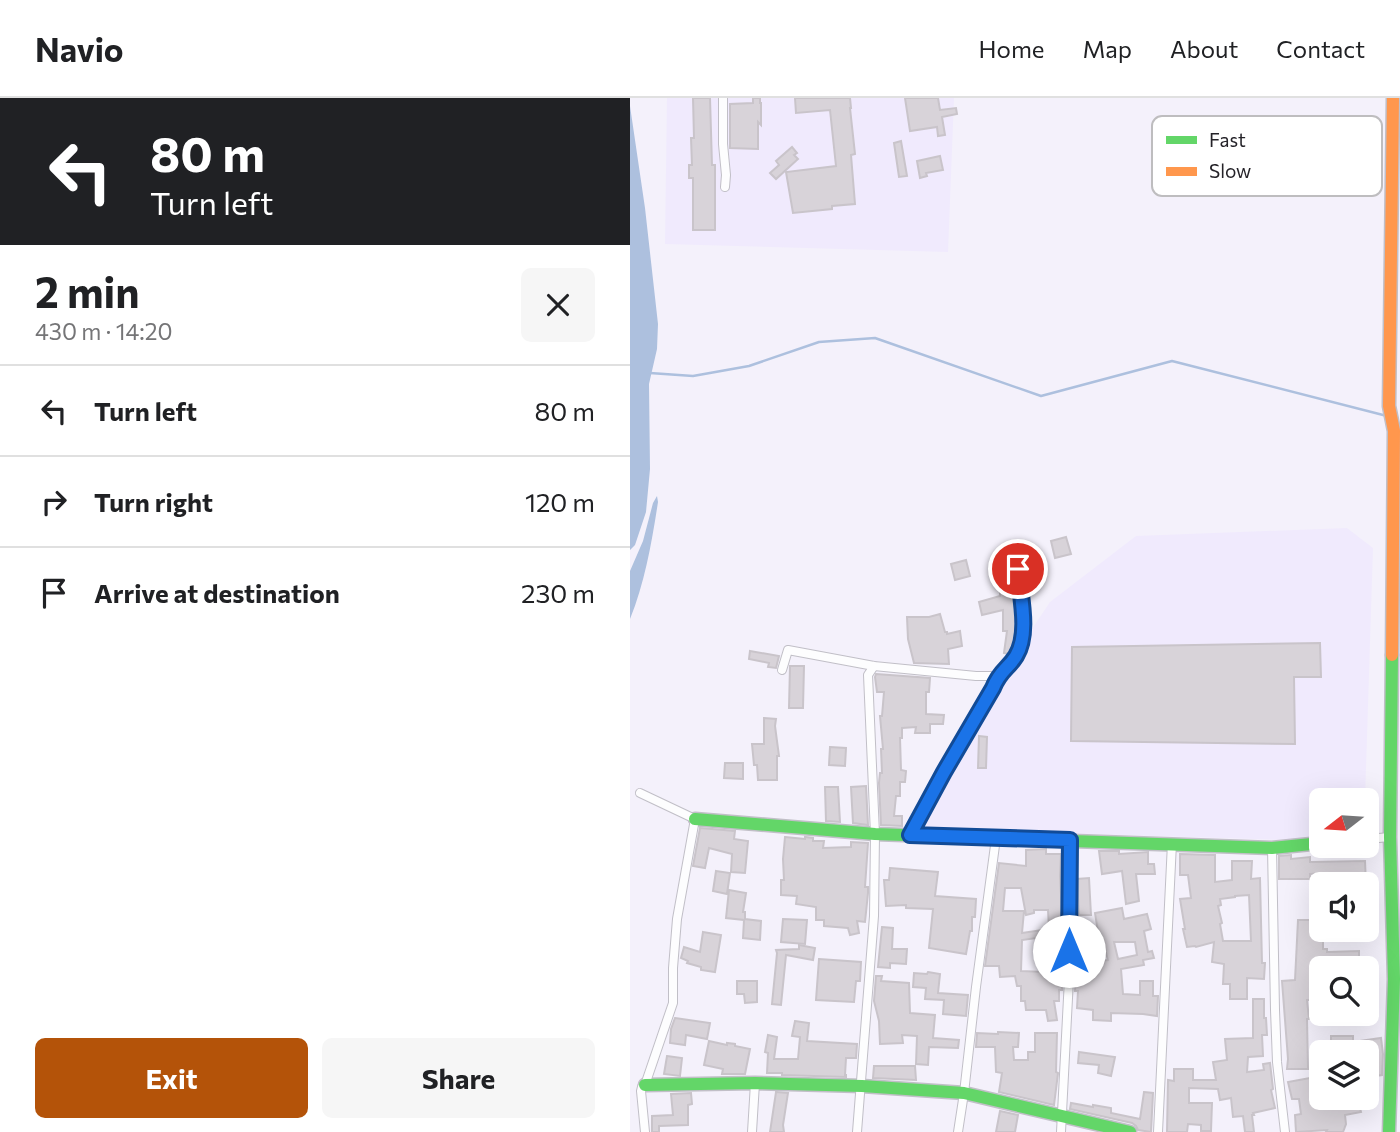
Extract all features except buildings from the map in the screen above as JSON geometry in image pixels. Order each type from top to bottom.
[{"type":"street","points":[[723,98],[725,187]]},
{"type":"street","points":[[1389,1132],[1395,1099],[1396,898],[1390,837],[1394,431],[1389,406],[1396,172],[1393,98]]},
{"type":"street","points":[[910,835],[998,676],[1016,656],[1024,633],[1016,548]]},
{"type":"street","points":[[782,670],[789,650],[874,666],[998,676]]},
{"type":"street","points":[[858,1132],[874,916],[876,834],[869,675],[874,666]]},
{"type":"street","points":[[640,793],[695,819],[876,834],[1272,848],[1309,844]]},
{"type":"street","points":[[645,1132],[641,1091],[673,1003],[677,919],[695,819]]},
{"type":"street","points":[[1379,838],[1390,837]]},
{"type":"street","points":[[957,1132],[996,838]]},
{"type":"street","points":[[1061,1132],[1069,979],[1070,840]]},
{"type":"street","points":[[1158,1132],[1172,843]]},
{"type":"street","points":[[1272,848],[1277,1062],[1285,1132]]},
{"type":"street","points":[[645,1085],[755,1083],[862,1086],[964,1093],[1130,1132]]},
{"type":"street","points":[[752,1132],[755,1083]]},
{"type":"shaded area","points":[[667,98],[954,98],[948,252],[665,244]]},
{"type":"shaded area","points":[[1347,528],[1373,548],[1365,788],[1309,788],[1309,841],[911,829],[957,741],[1050,602],[1136,536]]},
{"type":"water","points":[[630,106],[658,324],[657,349],[649,384],[650,469],[646,512],[635,545],[630,550]]},
{"type":"water","points":[[657,496],[647,561],[630,619],[630,571]]},
{"type":"waterway","points":[[650,373],[693,376],[749,366],[819,342],[875,338],[1041,396],[1172,361],[1387,416]]},
{"type":"traffic: fast","points":[[1389,1132],[1394,979],[1390,837],[1392,655]]},
{"type":"traffic: fast","points":[[695,819],[875,834],[1272,848],[1309,844]]},
{"type":"traffic: fast","points":[[645,1085],[755,1083],[862,1086],[964,1093],[1130,1132]]},
{"type":"traffic: slow","points":[[1392,655],[1394,431],[1389,406],[1393,98]]},
{"type":"route","points":[[1018,569],[1024,633],[1016,656],[998,676],[910,835],[1070,840],[1069,951]]}]
